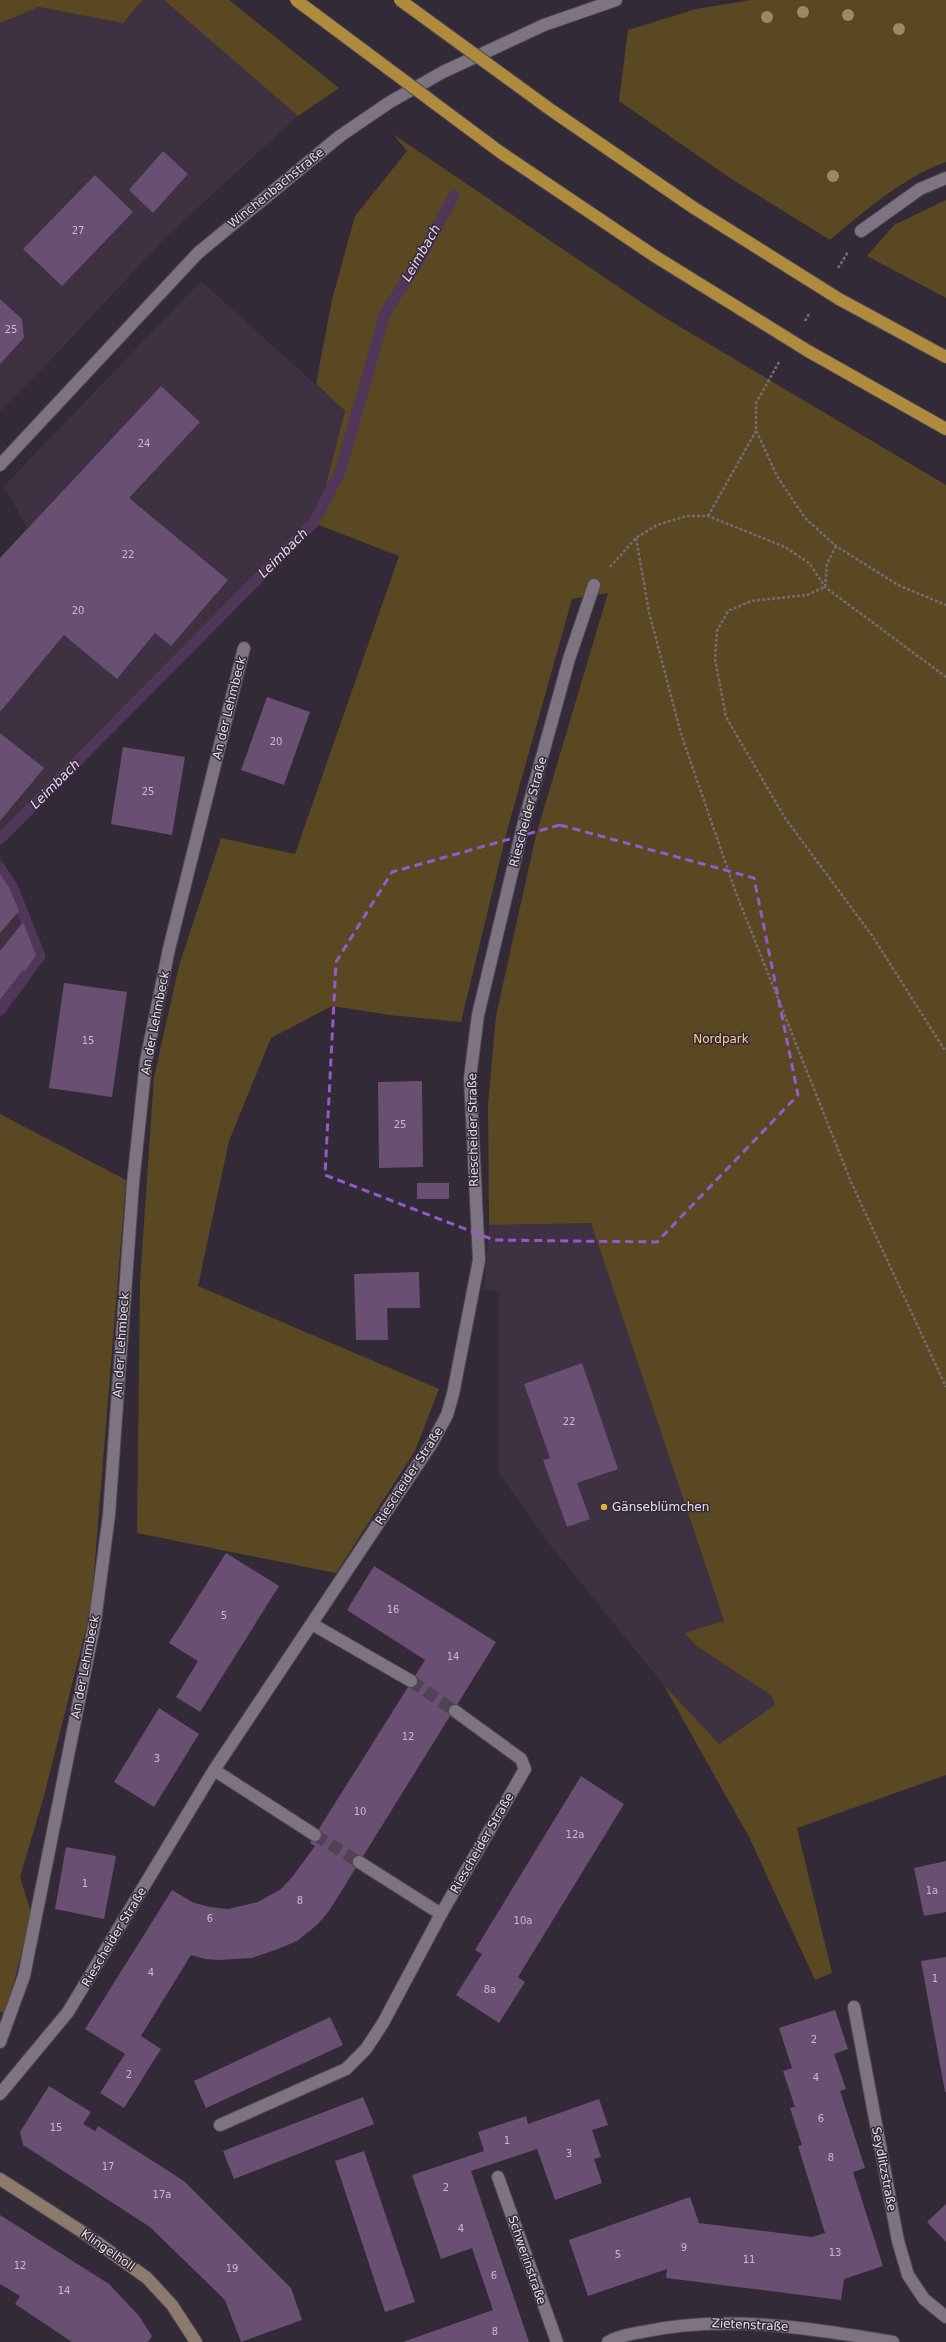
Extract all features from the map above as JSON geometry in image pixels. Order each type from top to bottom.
[{"type":"highway","points":[[296,0],[500,152],[656,257],[808,351],[946,429]]},
{"type":"highway","points":[[400,0],[551,110],[694,208],[839,299],[946,357]]},
{"type":"street","name":"Winchenbachstraße","points":[[0,465],[198,253],[340,136],[390,102],[443,72],[544,25],[616,0]]},
{"type":"street","points":[[861,231],[920,189],[946,178]]},
{"type":"street","name":"Riescheider Straße","points":[[0,2094],[68,2012],[214,1770],[432,1443],[447,1416],[453,1394],[478,1260],[470,1078],[478,1015],[523,826],[569,659],[594,585]]},
{"type":"street","name":"An der Lehmbeck","points":[[0,2042],[24,1976],[95,1621],[109,1515],[133,1183],[146,1061],[169,949],[244,648]]},
{"type":"street","points":[[312,1624],[411,1681]]},
{"type":"street","name":"Riescheider Straße","points":[[440,1914],[525,1770],[521,1759],[455,1711]]},
{"type":"street","points":[[214,1770],[315,1835]]},
{"type":"street","points":[[220,2125],[346,2069],[366,2049],[384,2023],[440,1914],[359,1862]]},
{"type":"street","name":"Seydlitzstraße","points":[[854,2007],[898,2241],[908,2275],[924,2299],[946,2317]]},
{"type":"street","name":"Schwerinstraße","points":[[498,2177],[557,2342]]},
{"type":"street","name":"Klingelholl","points":[[0,2179],[84,2233],[148,2278],[172,2305],[196,2342]]},
{"type":"street","name":"Zietenstraße","points":[[608,2342],[614,2338],[651,2330],[699,2323],[811,2328],[894,2342]]},
{"type":"path","points":[[836,271],[861,231]]},
{"type":"path","points":[[803,323],[811,310]]},
{"type":"path","points":[[783,356],[756,403],[756,430],[777,476],[805,518],[836,546],[898,585],[946,605]]},
{"type":"path","points":[[708,516],[756,430]]},
{"type":"path","points":[[594,585],[636,538],[656,525],[687,516],[708,516],[785,547],[810,564],[825,587],[946,677]]},
{"type":"path","points":[[636,538],[649,612],[681,734],[736,893],[851,1182],[946,1387]]},
{"type":"path","points":[[825,587],[827,564],[836,546]]},
{"type":"path","points":[[825,587],[807,595],[751,601],[728,611],[717,631],[715,659],[726,716],[785,818],[873,937],[946,1052]]},
{"type":"highlighted area","points":[[560,825],[754,878],[798,1095],[657,1242],[494,1240],[325,1175],[336,962],[392,872]]},
{"type":"shaded area","points":[[143,0],[164,0],[298,116],[167,236],[47,364],[0,411],[0,23],[39,7],[123,23]]},
{"type":"shaded area","points":[[201,281],[345,411],[316,524],[0,842],[0,558],[27,528],[4,486]]},
{"type":"shaded area","points":[[0,857],[16,883],[44,956],[0,1017]]},
{"type":"shaded area","name":"Gänseblümchen","points":[[591,1223],[724,1622],[684,1633],[698,1647],[771,1695],[775,1706],[719,1745],[663,1684],[547,1541],[498,1472],[499,1292],[484,1289],[489,1225]]},
{"type":"green space","points":[[0,0],[143,0],[123,23],[39,7],[0,23]]},
{"type":"green space","points":[[164,0],[229,0],[339,88],[298,116]]},
{"type":"green space","points":[[751,0],[946,0],[946,162],[915,176],[885,196],[830,240],[730,178],[619,101],[628,30],[696,9]]},
{"type":"green space","name":"Nordpark","points":[[393,134],[657,313],[946,485],[946,1775],[797,1828],[832,1973],[815,1980],[749,1837],[663,1684],[719,1744],[775,1705],[771,1695],[698,1647],[684,1633],[724,1621],[591,1223],[489,1225],[488,1105],[496,1016],[536,835],[608,593],[572,599],[508,827],[461,1022],[390,1015],[332,1006],[271,1038],[229,1141],[198,1286],[439,1389],[415,1451],[336,1573],[137,1533],[140,1281],[154,1077],[179,966],[221,838],[295,854],[399,556],[316,524],[345,411],[316,384],[332,300],[355,216],[407,151]]},
{"type":"green space","points":[[946,200],[946,298],[867,256],[894,225]]},
{"type":"green space","points":[[0,1114],[126,1180],[91,1609],[44,1796],[20,1877],[31,1913],[6,2016],[0,2011]]},
{"type":"building","points":[[163,151],[188,174],[153,213],[129,190]]},
{"type":"building","points":[[95,175],[133,212],[62,286],[23,249]]},
{"type":"building","points":[[0,299],[22,319],[24,338],[0,364]]},
{"type":"building","points":[[161,386],[200,422],[129,498],[228,580],[171,646],[155,633],[117,679],[64,635],[0,712],[0,558]]},
{"type":"building","points":[[267,697],[310,712],[284,785],[241,770]]},
{"type":"building","points":[[0,733],[44,768],[0,821]]},
{"type":"building","points":[[123,747],[185,757],[172,835],[111,824]]},
{"type":"building","points":[[0,874],[10,889],[19,911],[0,933]]},
{"type":"building","points":[[23,922],[36,955],[25,971],[23,970],[0,1000],[0,951]]},
{"type":"building","points":[[64,983],[127,992],[112,1097],[49,1088]]},
{"type":"building","points":[[422,1081],[423,1167],[379,1168],[378,1082]]},
{"type":"building","points":[[417,1183],[449,1183],[449,1199],[417,1199]]},
{"type":"building","points":[[419,1272],[420,1308],[387,1308],[388,1340],[356,1340],[354,1274]]},
{"type":"building","points":[[582,1363],[618,1469],[577,1483],[590,1519],[567,1527],[543,1460],[550,1458],[524,1384]]},
{"type":"building","points":[[226,1553],[279,1586],[200,1712],[176,1697],[198,1661],[169,1643]]},
{"type":"building","points":[[374,1566],[496,1642],[329,1911],[317,1925],[297,1941],[252,1958],[219,1960],[205,1959],[191,1955],[141,2036],[161,2049],[124,2108],[100,2093],[125,2054],[85,2029],[172,1890],[192,1902],[209,1907],[228,1909],[258,1902],[281,1889],[293,1876],[315,1846],[310,1843],[425,1660],[347,1610]]},
{"type":"building","points":[[159,1708],[199,1734],[154,1807],[114,1782]]},
{"type":"building","points":[[581,1776],[624,1804],[518,1977],[525,1982],[499,2023],[456,1995],[482,1954],[475,1950]]},
{"type":"building","points":[[66,1847],[116,1856],[104,1919],[55,1909]]},
{"type":"building","points":[[946,1861],[946,1912],[924,1916],[914,1868]]},
{"type":"building","points":[[946,1957],[946,2092],[945,2092],[921,1961]]},
{"type":"building","points":[[835,2010],[848,2049],[834,2054],[846,2089],[840,2091],[865,2168],[853,2172],[883,2266],[844,2279],[841,2300],[666,2278],[667,2269],[588,2296],[569,2240],[690,2197],[699,2223],[812,2237],[825,2233],[798,2146],[802,2145],[790,2108],[795,2107],[783,2071],[792,2068],[779,2028]]},
{"type":"building","points":[[330,2017],[343,2045],[206,2108],[194,2081]]},
{"type":"building","points":[[49,2086],[91,2112],[83,2124],[95,2131],[98,2126],[184,2181],[291,2288],[302,2320],[241,2342],[225,2300],[150,2227],[23,2145],[20,2132]]},
{"type":"building","points":[[363,2097],[374,2124],[234,2179],[223,2151]]},
{"type":"building","points":[[599,2099],[608,2125],[592,2130],[601,2157],[594,2159],[602,2183],[555,2200],[537,2149],[471,2171],[529,2342],[403,2342],[493,2310],[472,2248],[441,2259],[412,2175],[484,2151],[478,2132],[526,2116],[528,2124]]},
{"type":"building","points":[[364,2151],[415,2302],[385,2312],[335,2161]]},
{"type":"building","points":[[946,2204],[946,2242],[927,2222]]},
{"type":"building","points":[[0,2215],[109,2284],[139,2316],[152,2336],[148,2342],[72,2342],[15,2304],[20,2296],[0,2284]]},
{"type":"waterway","name":"Leimbach","points":[[0,839],[314,522],[340,472],[385,313],[420,259],[454,195]]},
{"type":"waterway","name":"Leimbach","points":[[0,868],[13,888],[40,956],[0,1010]]},
{"type":"tunnel","points":[[411,1681],[455,1711]]},
{"type":"tunnel","points":[[315,1835],[359,1862]]},
{"type":"place","name":"Gänseblümchen","points":[[604,1507]]}]
